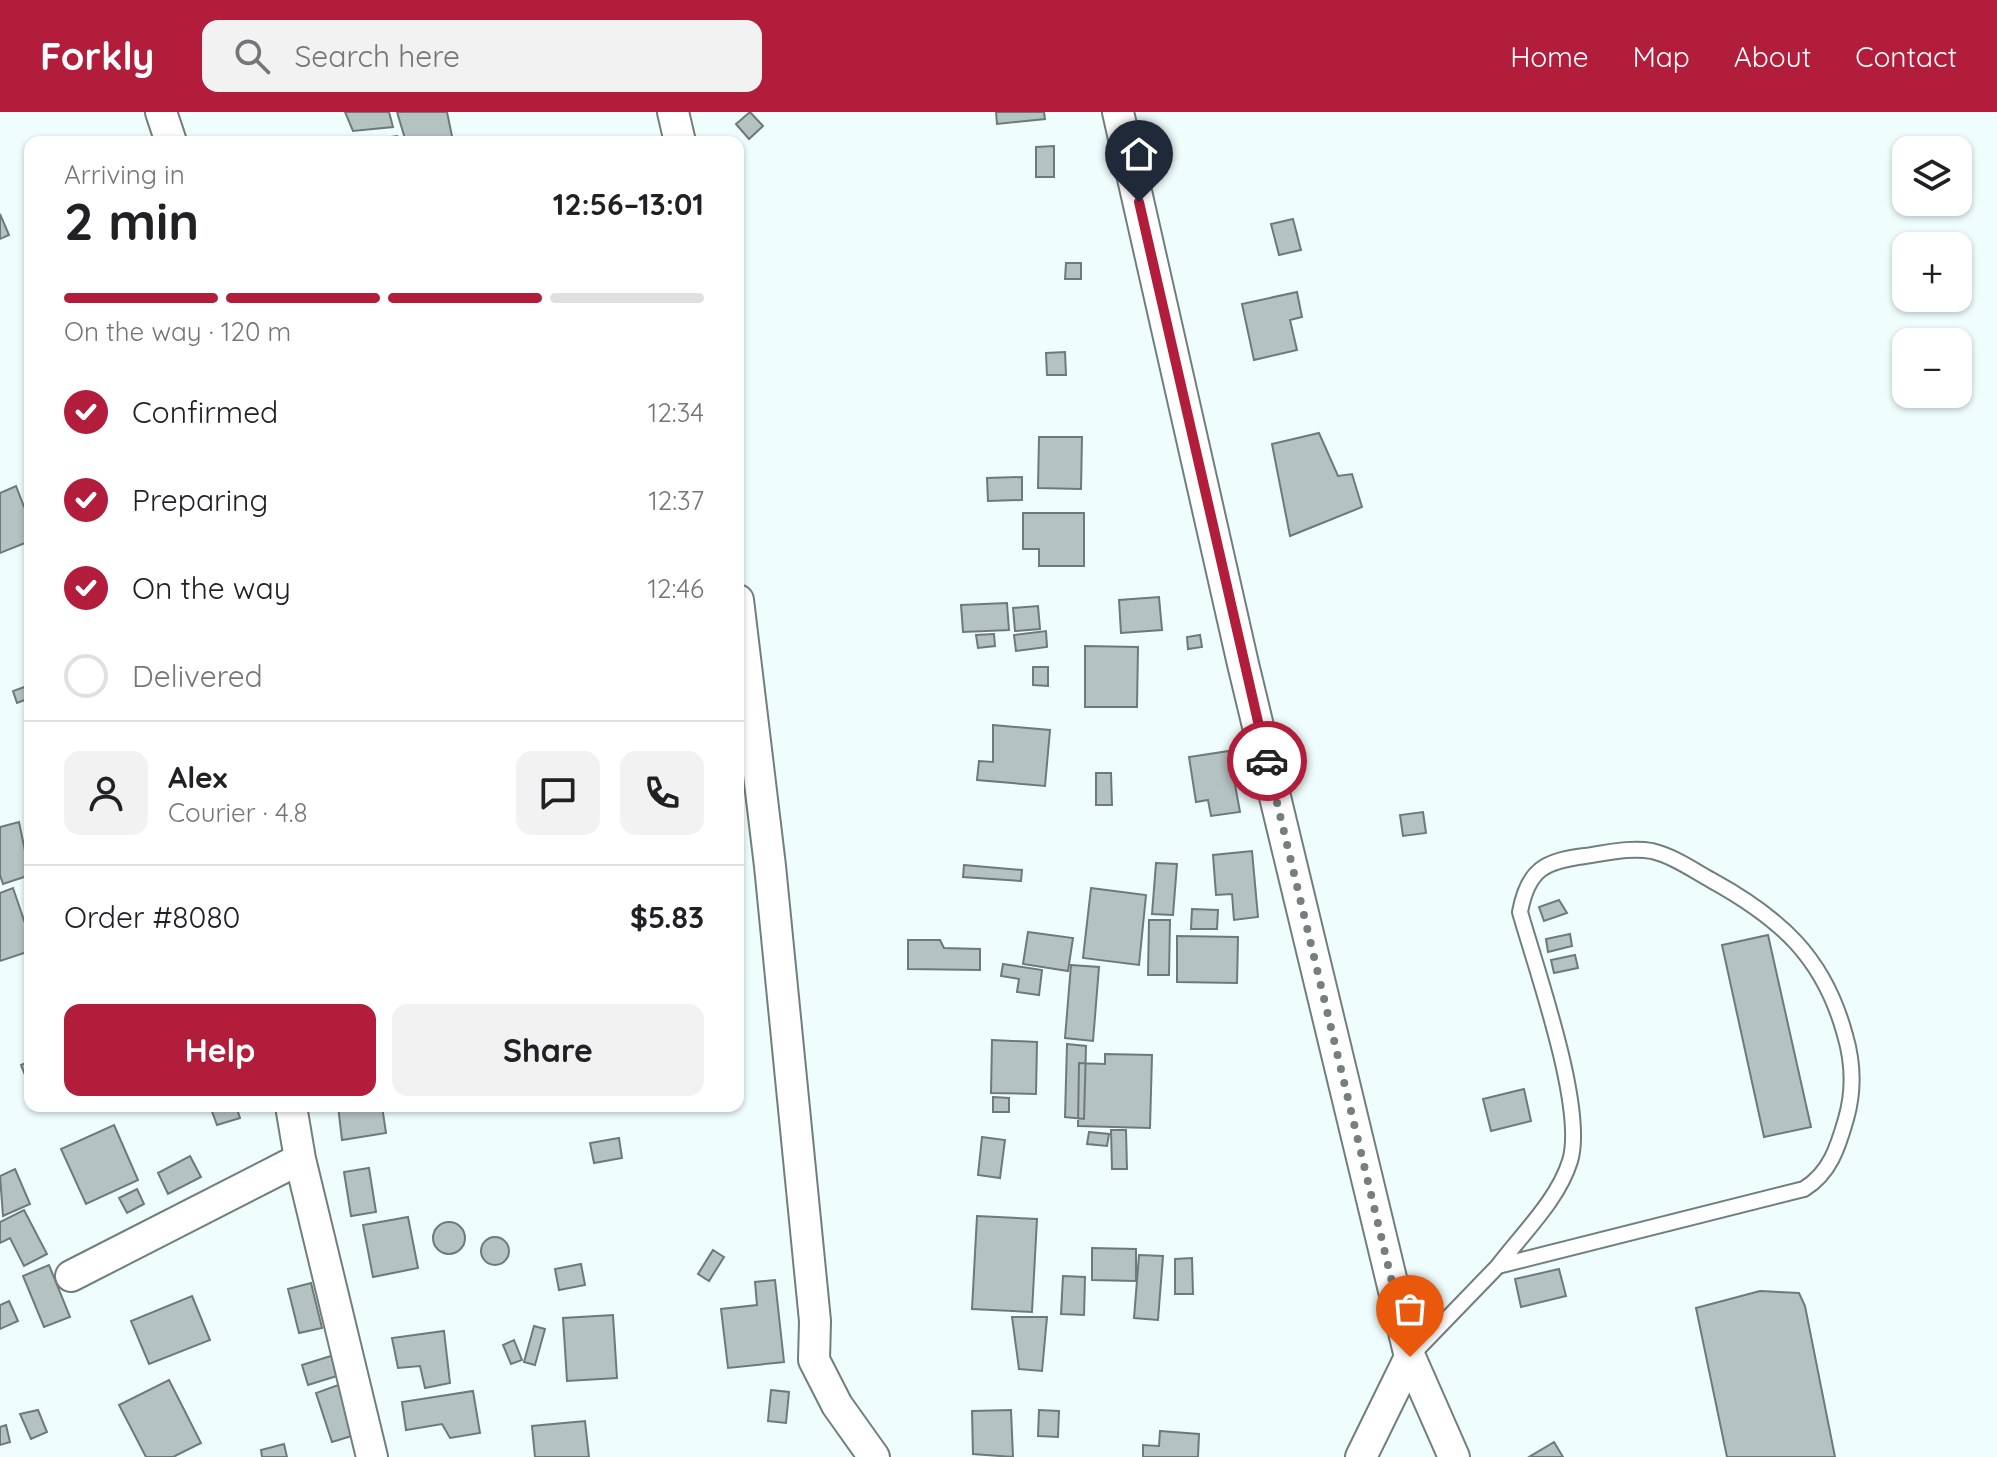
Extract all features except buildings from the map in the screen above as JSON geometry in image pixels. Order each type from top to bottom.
[{"type":"street","points":[[161,112],[169,136]]},
{"type":"street","points":[[673,112],[679,136]]},
{"type":"street","points":[[1118,112],[1243,664],[1410,1357],[1454,1457]]},
{"type":"street","points":[[744,651],[773,898],[815,1321],[814,1360],[837,1405],[874,1457]]},
{"type":"street","points":[[292,1112],[300,1159],[372,1457]]},
{"type":"street","points":[[71,1276],[300,1159]]},
{"type":"street","points":[[1361,1457],[1410,1357]]},
{"type":"lane","points":[[1410,1357],[1498,1266],[1559,1186],[1571,1160],[1574,1130],[1571,1098],[1520,912],[1523,897],[1540,868],[1557,860],[1636,849],[1668,857],[1741,897],[1779,925],[1825,979],[1836,1000],[1850,1054],[1851,1097],[1836,1150],[1818,1180],[1804,1189],[1498,1266]]},
{"type":"way so far","points":[[1267,761],[1410,1357]]},
{"type":"route","points":[[1139,202],[1267,761]]}]
